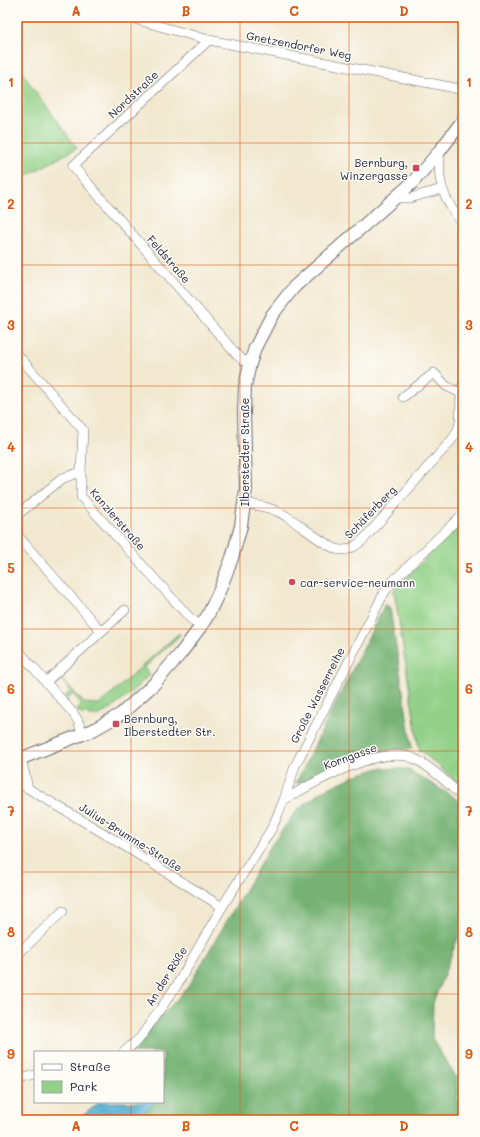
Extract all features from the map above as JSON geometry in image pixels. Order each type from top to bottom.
[{"type":"street","name":"Gnetzendorfer Weg","points":[[131,18],[209,40],[455,88],[463,91]]},
{"type":"street","name":"Nordstraße","points":[[73,166],[209,40]]},
{"type":"street","name":"Ilberstedter Straße","points":[[19,759],[83,734],[113,719],[142,697],[171,665],[208,616],[230,563],[240,531],[245,503],[245,386],[255,348],[272,315],[294,287],[412,183],[439,152],[463,120]]},
{"type":"street","points":[[439,152],[442,189],[455,213],[463,224]]},
{"type":"street","name":"Feldstraße","points":[[73,166],[237,355],[250,364]]},
{"type":"street","points":[[396,198],[410,198],[442,189]]},
{"type":"street","name":"Kanzlerstraße","points":[[17,354],[83,430],[81,497],[190,618],[201,626]]},
{"type":"street","name":"Schäferberg","points":[[245,503],[274,509],[286,515],[333,549],[344,551],[351,549],[364,538],[450,442],[460,426],[462,389],[446,386],[434,373],[403,397]]},
{"type":"street","points":[[17,516],[63,478],[81,472]]},
{"type":"street","name":"Große Wasserreihe","points":[[222,907],[272,828],[284,800],[295,766],[384,593],[392,582],[463,514]]},
{"type":"street","points":[[17,535],[101,631]]},
{"type":"street","points":[[47,681],[125,610]]},
{"type":"street","points":[[17,649],[47,681],[73,713],[83,734]]},
{"type":"street","name":"Korngasse","points":[[284,800],[317,781],[356,765],[380,756],[401,755],[415,759],[427,767],[463,797]]},
{"type":"street","points":[[19,759],[28,788]]},
{"type":"street","name":"Julius-Brumme-Straße","points":[[17,782],[222,907]]},
{"type":"street","name":"An der Röße","points":[[125,1051],[140,1038],[169,996],[222,907]]},
{"type":"street","points":[[17,955],[63,911]]},
{"type":"street","points":[[17,1080],[34,1075]]},
{"type":"green space","points":[[17,66],[77,148],[17,181]]},
{"type":"green space","points":[[463,521],[463,787],[419,749],[394,590]]},
{"type":"green space","points":[[385,604],[390,608],[412,749],[389,750],[354,760],[322,777],[296,783]]},
{"type":"green space","points":[[179,633],[180,635],[144,668],[150,674],[119,703],[99,715],[91,716],[84,713],[82,715],[77,710],[82,705],[73,694],[67,699],[65,696],[71,691],[61,681],[56,685],[56,678],[59,675],[84,703],[100,704]]},
{"type":"green space","points":[[379,768],[407,769],[454,797],[463,805],[463,925],[433,1003],[432,1039],[455,1076],[458,1120],[123,1120],[150,1103],[164,1103],[164,1051],[130,1051],[188,987],[272,844],[297,810],[322,791],[354,776]]},
{"type":"green space","points":[[455,1076],[463,1079],[463,1120],[458,1120]]},
{"type":"water","points":[[99,1103],[155,1103],[133,1120],[77,1120]]},
{"type":"place","name":"Bernburg, Winzergasse","points":[[416,168]]},
{"type":"place","name":"car-service-neumann","points":[[292,582]]},
{"type":"place","name":"Bernburg, Ilberstedter Str.","points":[[116,724]]}]
